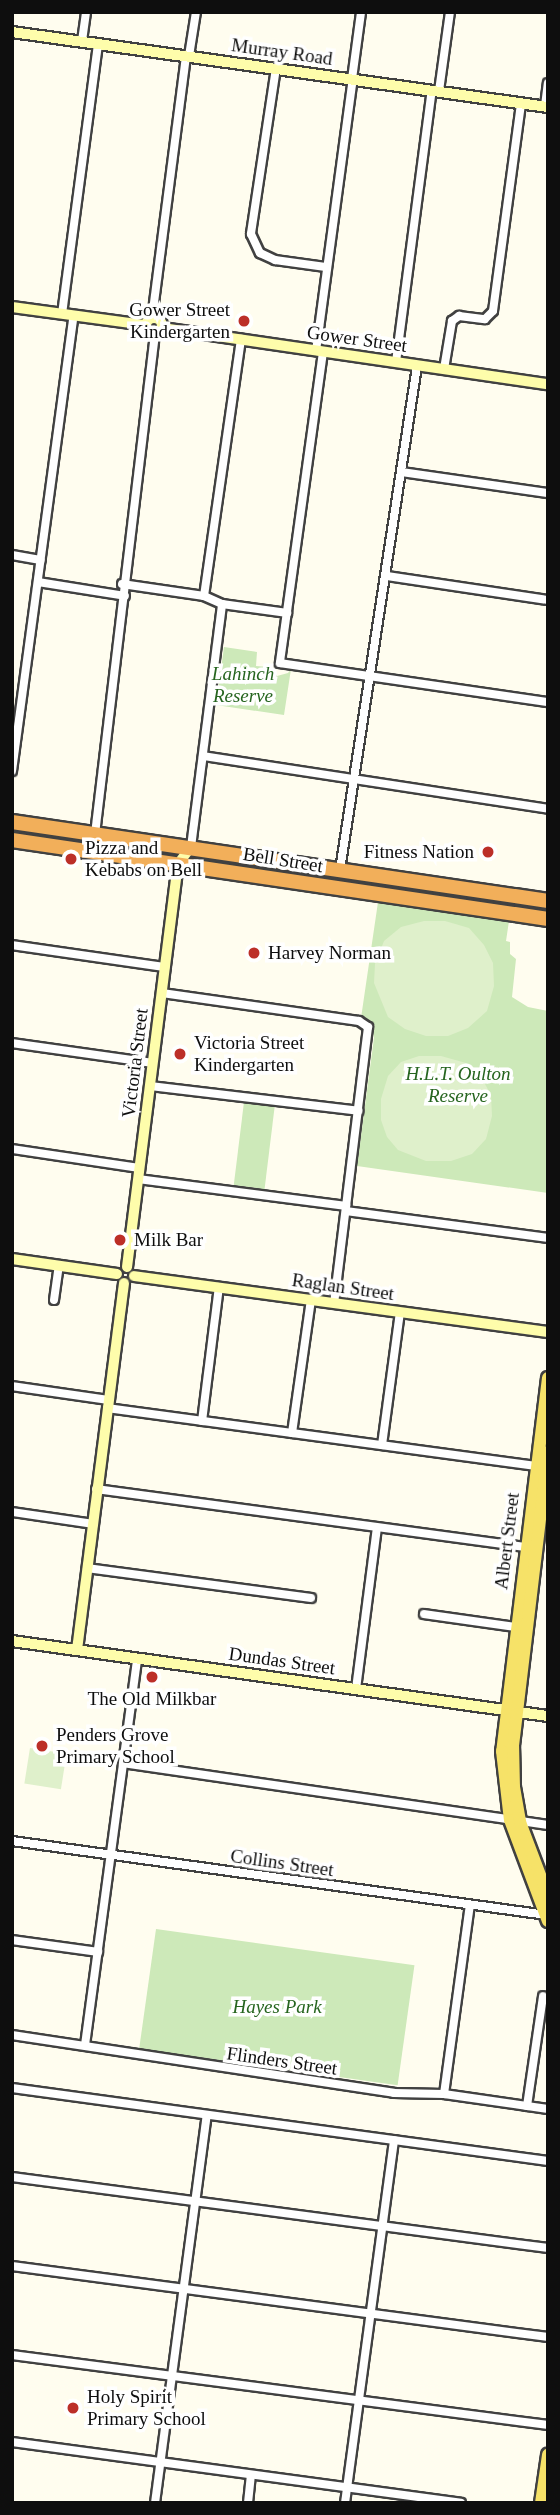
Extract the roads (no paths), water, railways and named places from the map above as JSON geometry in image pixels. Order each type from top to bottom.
[{"type":"highway","name":"Bell Street","points":[[12,822],[548,901]]},
{"type":"highway","name":"Bell Street","points":[[12,840],[548,919]]},
{"type":"highway","points":[[502,894],[524,916]]},
{"type":"main road","name":"Albert Street","points":[[520,1628],[525,1547],[548,1378]]},
{"type":"main road","name":"Albert Street","points":[[515,1821],[510,1710],[548,1452]]},
{"type":"main road","points":[[515,1821],[548,1896]]},
{"type":"main road","points":[[515,1821],[547,1917]]},
{"type":"main road","points":[[541,2503],[548,2455]]},
{"type":"street","points":[[82,41],[86,12]]},
{"type":"street","points":[[149,322],[196,12]]},
{"type":"street","points":[[361,12],[326,267],[320,352],[280,663],[548,702]]},
{"type":"street","points":[[396,362],[450,12]]},
{"type":"street","name":"Murray Road","points":[[12,32],[546,106]]},
{"type":"street","points":[[12,771],[41,560],[98,44]]},
{"type":"street","points":[[276,68],[251,234],[260,253],[275,260],[326,267]]},
{"type":"street","points":[[546,106],[548,83]]},
{"type":"street","points":[[444,369],[452,321],[459,316],[485,319],[493,311],[521,103]]},
{"type":"street","points":[[12,307],[149,322],[159,320],[122,584],[125,596],[94,834]]},
{"type":"street","name":"Gower Street","points":[[158,331],[241,340],[548,384]]},
{"type":"street","points":[[204,596],[241,340]]},
{"type":"street","points":[[340,870],[389,577],[417,366]]},
{"type":"street","points":[[402,471],[548,493]]},
{"type":"street","points":[[12,555],[41,560]]},
{"type":"street","points":[[389,577],[548,600]]},
{"type":"street","points":[[38,582],[125,596]]},
{"type":"street","points":[[122,584],[204,596],[222,604],[287,613]]},
{"type":"street","points":[[178,864],[191,847],[222,604]]},
{"type":"street","points":[[203,756],[548,809]]},
{"type":"street","name":"Victoria Street","points":[[130,1271],[138,1173],[178,864]]},
{"type":"street","points":[[12,945],[165,967]]},
{"type":"street","points":[[162,993],[359,1021],[368,1027],[334,1303]]},
{"type":"street","points":[[12,1042],[153,1063]]},
{"type":"street","points":[[150,1086],[359,1111]]},
{"type":"street","points":[[12,1149],[346,1208],[548,1238]]},
{"type":"street","points":[[12,1259],[59,1265],[120,1278]]},
{"type":"street","points":[[54,1300],[59,1265]]},
{"type":"street","points":[[77,1650],[108,1404],[120,1268],[130,1271]]},
{"type":"street","name":"Raglan Street","points":[[130,1271],[219,1287],[548,1332]]},
{"type":"street","points":[[202,1420],[219,1287]]},
{"type":"street","points":[[292,1433],[310,1300]]},
{"type":"street","points":[[383,1445],[400,1312]]},
{"type":"street","points":[[12,1387],[202,1420],[536,1466]]},
{"type":"street","points":[[96,1489],[525,1547]]},
{"type":"street","points":[[12,1512],[93,1524]]},
{"type":"street","points":[[356,1689],[377,1528]]},
{"type":"street","points":[[87,1568],[311,1598]]},
{"type":"street","points":[[424,1614],[520,1628]]},
{"type":"street","name":"Dundas Street","points":[[12,1641],[548,1716]]},
{"type":"street","points":[[85,2045],[137,1659]]},
{"type":"street","points":[[123,1763],[548,1825]]},
{"type":"street","name":"Collins Street","points":[[12,1841],[547,1917]]},
{"type":"street","points":[[444,2094],[470,1905]]},
{"type":"street","points":[[12,1940],[98,1952]]},
{"type":"street","points":[[527,2106],[543,1996]]},
{"type":"street","name":"Flinders Street","points":[[12,2035],[85,2045],[147,2058],[368,2089],[444,2094],[548,2109]]},
{"type":"street","points":[[12,2088],[548,2161]]},
{"type":"street","points":[[155,2503],[207,2115]]},
{"type":"street","points":[[345,2503],[394,2140]]},
{"type":"street","points":[[12,2177],[548,2248]]},
{"type":"street","points":[[12,2266],[548,2337]]},
{"type":"street","points":[[12,2355],[548,2425]]},
{"type":"street","points":[[12,2442],[461,2503]]},
{"type":"street","points":[[248,2503],[251,2475]]},
{"type":"place","name":"Gower Street Kindergarten","points":[[244,321]]},
{"type":"place","name":"Fitness Nation","points":[[488,852]]},
{"type":"place","name":"Pizza and Kebabs on Bell","points":[[71,859]]},
{"type":"place","name":"Harvey Norman","points":[[254,953]]},
{"type":"place","name":"Victoria Street Kindergarten","points":[[180,1054]]},
{"type":"place","name":"Milk Bar","points":[[120,1240]]},
{"type":"place","name":"The Old Milkbar","points":[[152,1677]]},
{"type":"place","name":"Penders Grove Primary School","points":[[42,1746]]},
{"type":"place","name":"Holy Spirit Primary School","points":[[73,2408]]},
{"type":"park label","name":"Lahinch Reserve","points":[[243,685]]},
{"type":"park label","name":"H.L.T. Oulton Reserve","points":[[458,1085]]},
{"type":"park label","name":"Hayes Park","points":[[277,2007]]}]
